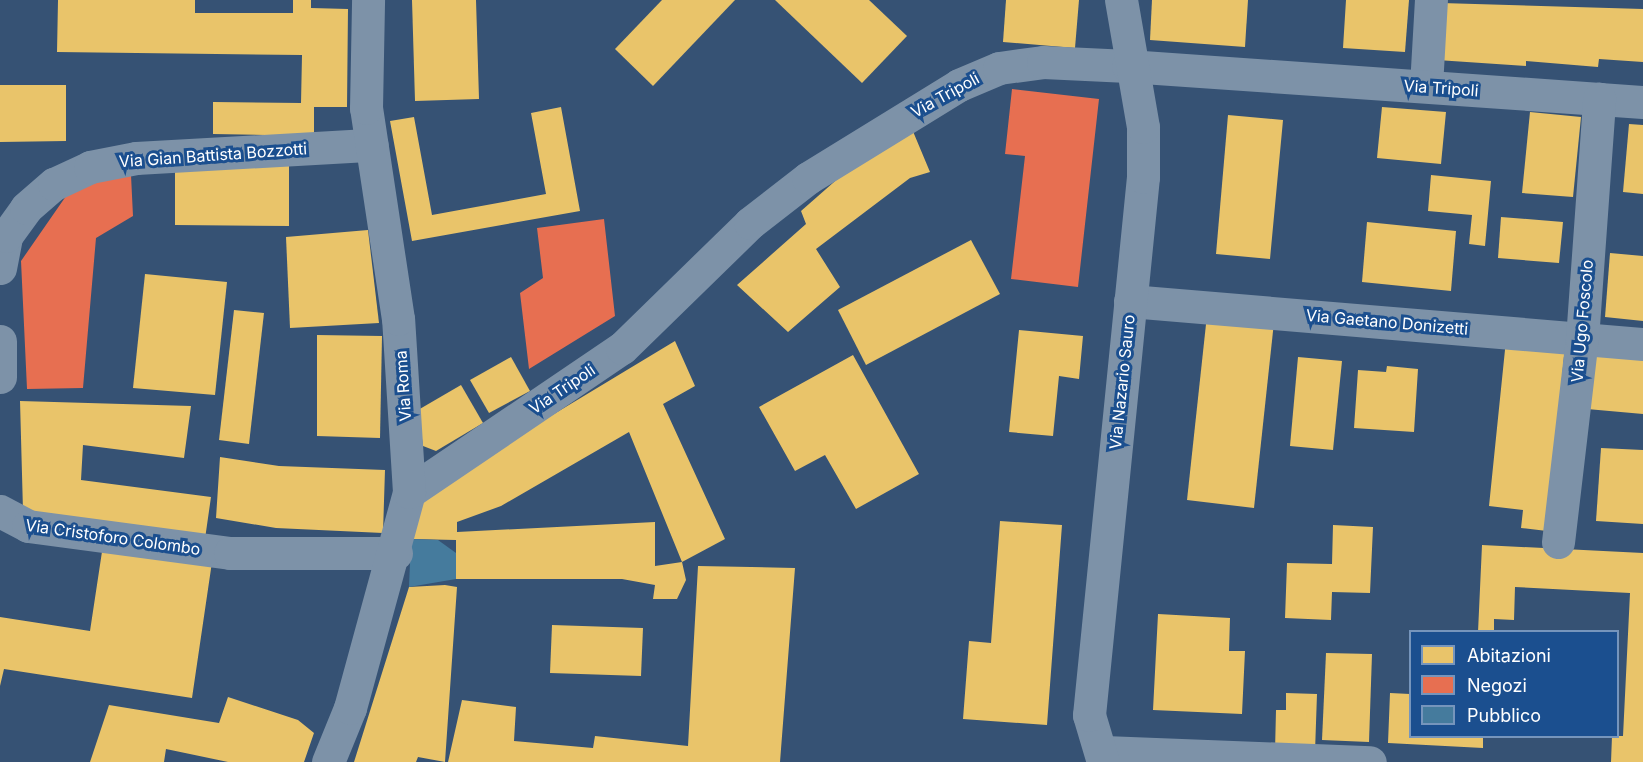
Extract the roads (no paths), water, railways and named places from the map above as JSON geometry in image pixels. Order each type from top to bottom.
[{"type":"street","name":"Via Roma","points":[[327,762],[347,718],[396,553],[409,492],[398,319],[366,108],[368,0]]},
{"type":"street","name":"Via Nazario Sauro","points":[[1103,757],[1089,715],[1143,177],[1143,127],[1128,66],[1121,0]]},
{"type":"street","points":[[1426,86],[1431,0]]},
{"type":"street","name":"Via Tripoli","points":[[409,492],[622,348],[789,192],[959,85],[999,68],[1032,63],[1128,66],[1643,102]]},
{"type":"street","name":"Via Ugo Foscolo","points":[[1558,542],[1582,339],[1599,99]]},
{"type":"street","name":"Via Gian Battista Bozzotti","points":[[0,268],[6,236],[26,208],[54,184],[90,166],[136,158],[372,145]]},
{"type":"street","name":"Via Gaetano Donizetti","points":[[1130,301],[1643,344]]},
{"type":"street","points":[[0,341],[0,377]]},
{"type":"street","name":"Via Cristoforo Colombo","points":[[0,511],[28,526],[230,553],[396,553]]},
{"type":"street","points":[[1103,757],[1387,762]]}]
